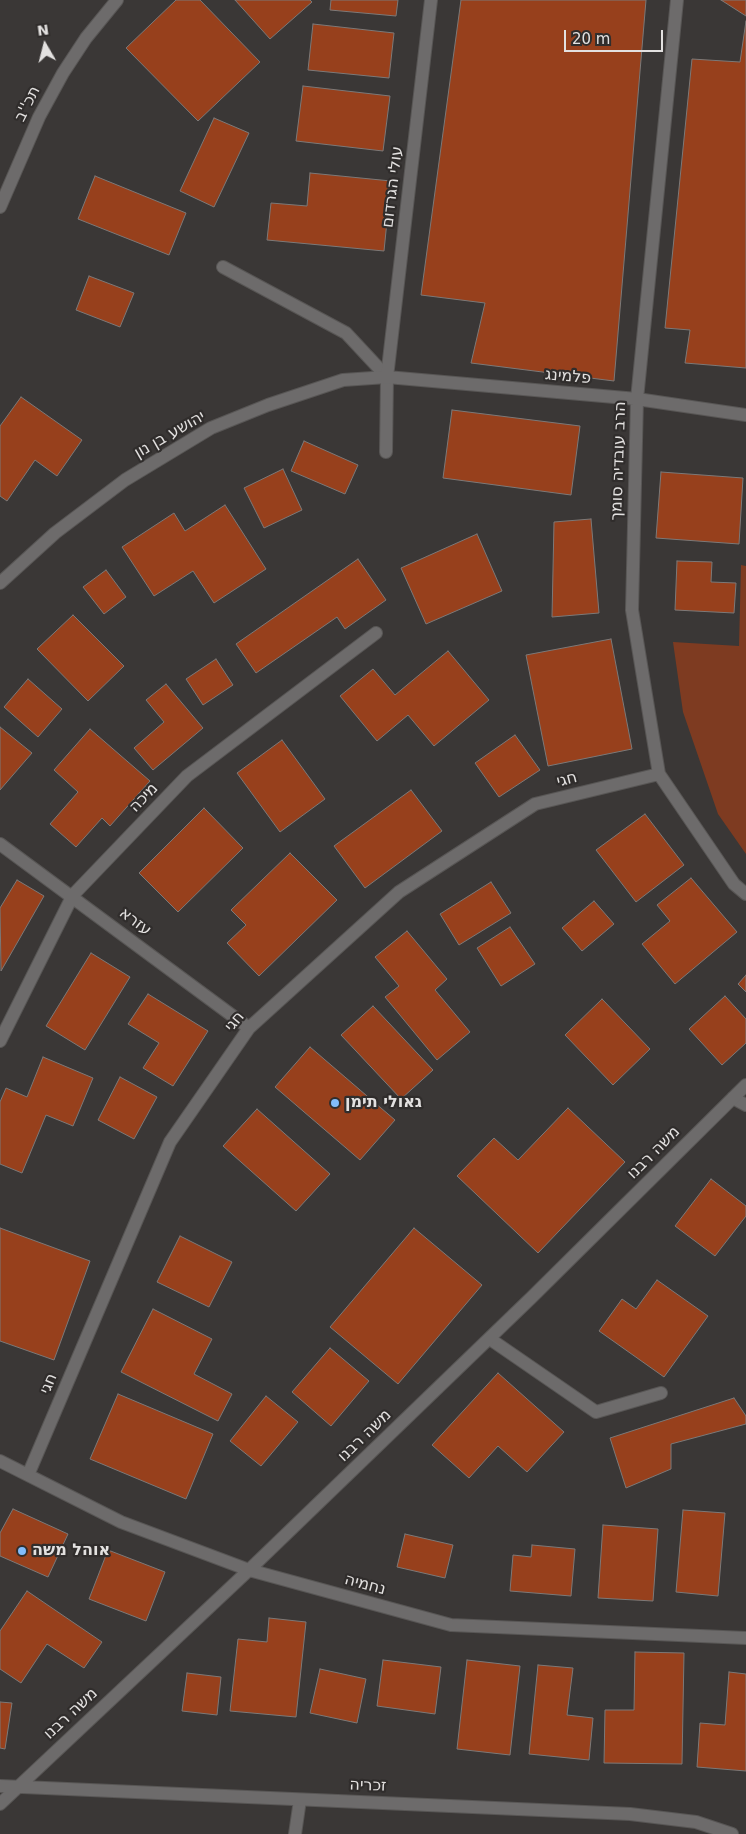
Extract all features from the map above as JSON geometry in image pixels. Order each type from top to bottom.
[{"type":"street","name":"תכ''ב","points":[[0,207],[39,117],[63,73],[86,38],[118,0]]},
{"type":"street","name":"עולי הגרדום","points":[[386,452],[387,377],[431,0]]},
{"type":"street","name":"הרב עובדיה סומך","points":[[677,0],[637,399],[632,610],[659,774],[734,884],[746,894]]},
{"type":"street","points":[[223,267],[346,333],[387,377]]},
{"type":"street","name":"פלמינג","points":[[387,377],[637,399],[746,415]]},
{"type":"street","name":"יהושע בן נון","points":[[0,583],[55,533],[125,480],[211,428],[268,405],[343,380],[387,377]]},
{"type":"street","name":"מיכה","points":[[0,1041],[73,895],[187,776],[376,633]]},
{"type":"street","name":"חגי","points":[[28,1475],[170,1142],[249,1028],[399,892],[535,804],[659,774]]},
{"type":"street","name":"עזרא","points":[[0,844],[73,895],[249,1028]]},
{"type":"street","name":"משה רבנו","points":[[0,1804],[249,1570],[490,1339],[746,1085]]},
{"type":"street","points":[[733,1098],[746,1104]]},
{"type":"street","points":[[490,1339],[596,1412],[661,1393]]},
{"type":"street","name":"נחמיה","points":[[0,1461],[121,1522],[249,1570],[451,1625],[746,1638]]},
{"type":"street","name":"זכריה","points":[[0,1786],[630,1814],[696,1822],[732,1834]]},
{"type":"street","points":[[295,1834],[300,1800]]},
{"type":"shaded area","points":[[741,565],[746,566],[746,854],[718,814],[683,712],[673,642],[739,646]]},
{"type":"building","points":[[176,0],[200,0],[260,62],[198,121],[126,48]]},
{"type":"building","points":[[235,0],[310,0],[312,2],[270,39]]},
{"type":"building","points":[[331,0],[398,0],[396,16],[330,10]]},
{"type":"building","points":[[461,0],[646,0],[614,381],[471,363],[485,303],[421,295]]},
{"type":"building","points":[[721,0],[746,0],[746,16]]},
{"type":"building","points":[[746,21],[746,368],[685,363],[690,330],[665,328],[692,59],[740,62]]},
{"type":"building","points":[[313,24],[394,33],[389,78],[308,70]]},
{"type":"building","points":[[303,86],[390,96],[383,151],[296,141]]},
{"type":"building","points":[[214,118],[249,133],[214,207],[180,191]]},
{"type":"building","points":[[310,173],[391,181],[384,251],[267,240],[271,203],[307,206]]},
{"type":"building","points":[[95,176],[186,213],[169,255],[78,219]]},
{"type":"building","points":[[89,276],[134,293],[120,327],[76,310]]},
{"type":"building","points":[[21,397],[82,440],[57,476],[35,460],[7,501],[0,496],[0,426]]},
{"type":"building","points":[[452,410],[580,426],[571,495],[443,478]]},
{"type":"building","points":[[304,441],[358,465],[345,494],[291,471]]},
{"type":"building","points":[[283,469],[302,510],[264,528],[244,488]]},
{"type":"building","points":[[661,472],[743,478],[739,544],[656,538]]},
{"type":"building","points":[[225,505],[266,569],[214,603],[193,571],[154,596],[122,547],[174,513],[185,531]]},
{"type":"building","points":[[591,519],[599,613],[552,617],[554,522]]},
{"type":"building","points":[[477,534],[502,591],[426,624],[401,568]]},
{"type":"building","points":[[358,559],[386,600],[345,629],[337,617],[256,673],[236,644]]},
{"type":"building","points":[[677,561],[712,562],[711,582],[736,583],[734,613],[675,610]]},
{"type":"building","points":[[106,570],[126,597],[104,614],[83,587]]},
{"type":"building","points":[[73,615],[124,666],[88,701],[37,649]]},
{"type":"building","points":[[611,639],[632,749],[548,766],[526,655]]},
{"type":"building","points":[[448,651],[489,700],[434,746],[408,715],[377,741],[340,696],[373,669],[395,695]]},
{"type":"building","points":[[216,659],[233,685],[203,705],[186,679]]},
{"type":"building","points":[[28,679],[62,709],[38,737],[4,707]]},
{"type":"building","points":[[166,684],[203,728],[153,770],[134,748],[164,722],[146,700]]},
{"type":"building","points":[[0,727],[32,753],[0,790]]},
{"type":"building","points":[[90,729],[150,781],[110,826],[102,818],[76,847],[50,824],[78,792],[54,770]]},
{"type":"building","points":[[515,735],[540,770],[499,797],[475,763]]},
{"type":"building","points":[[282,740],[325,799],[280,832],[237,773]]},
{"type":"building","points":[[411,790],[442,831],[365,888],[334,846]]},
{"type":"building","points":[[204,808],[243,848],[178,912],[139,873]]},
{"type":"building","points":[[645,814],[684,865],[636,902],[596,850]]},
{"type":"building","points":[[290,853],[337,900],[259,976],[227,943],[246,925],[231,910]]},
{"type":"building","points":[[691,878],[737,932],[675,984],[642,944],[670,921],[657,905]]},
{"type":"building","points":[[17,880],[44,896],[1,971],[0,908]]},
{"type":"building","points":[[491,882],[511,913],[459,945],[440,914]]},
{"type":"building","points":[[594,901],[614,924],[582,951],[562,928]]},
{"type":"building","points":[[510,927],[535,964],[501,986],[477,948]]},
{"type":"building","points":[[407,931],[447,979],[435,990],[470,1032],[437,1060],[385,997],[399,986],[375,957]]},
{"type":"building","points":[[91,953],[130,977],[85,1050],[46,1026]]},
{"type":"building","points":[[746,975],[746,992],[738,984]]},
{"type":"building","points":[[148,994],[208,1031],[173,1086],[143,1068],[159,1043],[128,1024]]},
{"type":"building","points":[[725,996],[746,1019],[746,1043],[722,1065],[689,1029]]},
{"type":"building","points":[[602,999],[650,1049],[613,1085],[565,1035]]},
{"type":"building","points":[[373,1006],[433,1070],[401,1099],[341,1035]]},
{"type":"building","name":"גאולי תימן","points":[[310,1047],[395,1120],[360,1160],[275,1087]]},
{"type":"building","points":[[43,1057],[93,1078],[73,1126],[46,1115],[22,1173],[0,1164],[0,1102],[6,1088],[27,1097]]},
{"type":"building","points":[[120,1077],[157,1097],[134,1139],[98,1120]]},
{"type":"building","points":[[568,1108],[625,1162],[538,1253],[457,1176],[494,1138],[518,1160]]},
{"type":"building","points":[[257,1109],[330,1174],[296,1211],[223,1146]]},
{"type":"building","points":[[711,1179],[746,1206],[746,1216],[715,1256],[675,1226]]},
{"type":"building","points":[[0,1228],[90,1261],[54,1360],[0,1341]]},
{"type":"building","points":[[414,1228],[482,1285],[398,1384],[330,1327]]},
{"type":"building","points":[[180,1236],[232,1262],[209,1307],[157,1282]]},
{"type":"building","points":[[657,1280],[708,1316],[664,1377],[599,1331],[622,1299],[636,1309]]},
{"type":"building","points":[[153,1309],[212,1339],[194,1374],[232,1394],[218,1421],[121,1372]]},
{"type":"building","points":[[330,1348],[369,1381],[331,1426],[292,1392]]},
{"type":"building","points":[[498,1373],[564,1432],[527,1472],[498,1446],[469,1478],[432,1445]]},
{"type":"building","points":[[118,1394],[213,1434],[186,1499],[90,1459]]},
{"type":"building","points":[[266,1396],[298,1422],[261,1466],[230,1441]]},
{"type":"building","points":[[734,1398],[746,1416],[746,1424],[671,1444],[671,1469],[626,1488],[610,1438]]},
{"type":"building","points":[[13,1509],[68,1534],[48,1577],[0,1556],[0,1533]]},
{"type":"building","points":[[683,1510],[725,1513],[718,1596],[676,1592]]},
{"type":"building","points":[[603,1525],[658,1529],[653,1601],[598,1598]]},
{"type":"building","points":[[405,1534],[453,1545],[445,1578],[397,1567]]},
{"type":"building","points":[[532,1545],[575,1549],[571,1596],[510,1591],[513,1555],[531,1557]]},
{"type":"building","points":[[108,1550],[165,1572],[146,1621],[89,1599]]},
{"type":"building","points":[[27,1591],[102,1642],[84,1668],[47,1644],[21,1683],[0,1669],[0,1631]]},
{"type":"building","points":[[269,1618],[306,1622],[296,1717],[230,1711],[238,1639],[267,1642]]},
{"type":"building","points":[[635,1652],[684,1653],[682,1764],[604,1763],[605,1710],[634,1710]]},
{"type":"building","points":[[383,1660],[441,1667],[435,1714],[377,1706]]},
{"type":"building","points":[[467,1660],[520,1666],[510,1755],[457,1749]]},
{"type":"building","points":[[538,1665],[573,1668],[567,1715],[593,1718],[589,1760],[529,1754]]},
{"type":"building","points":[[320,1669],[366,1679],[357,1723],[310,1713]]},
{"type":"building","points":[[729,1672],[746,1674],[746,1771],[697,1767],[700,1723],[725,1725]]},
{"type":"building","points":[[187,1673],[221,1677],[217,1715],[182,1711]]},
{"type":"building","points":[[0,1702],[12,1703],[5,1749],[0,1748]]},
{"type":"place","name":"גאולי תימן","points":[[335,1103]]},
{"type":"place","name":"אוהל משה","points":[[22,1551]]}]
